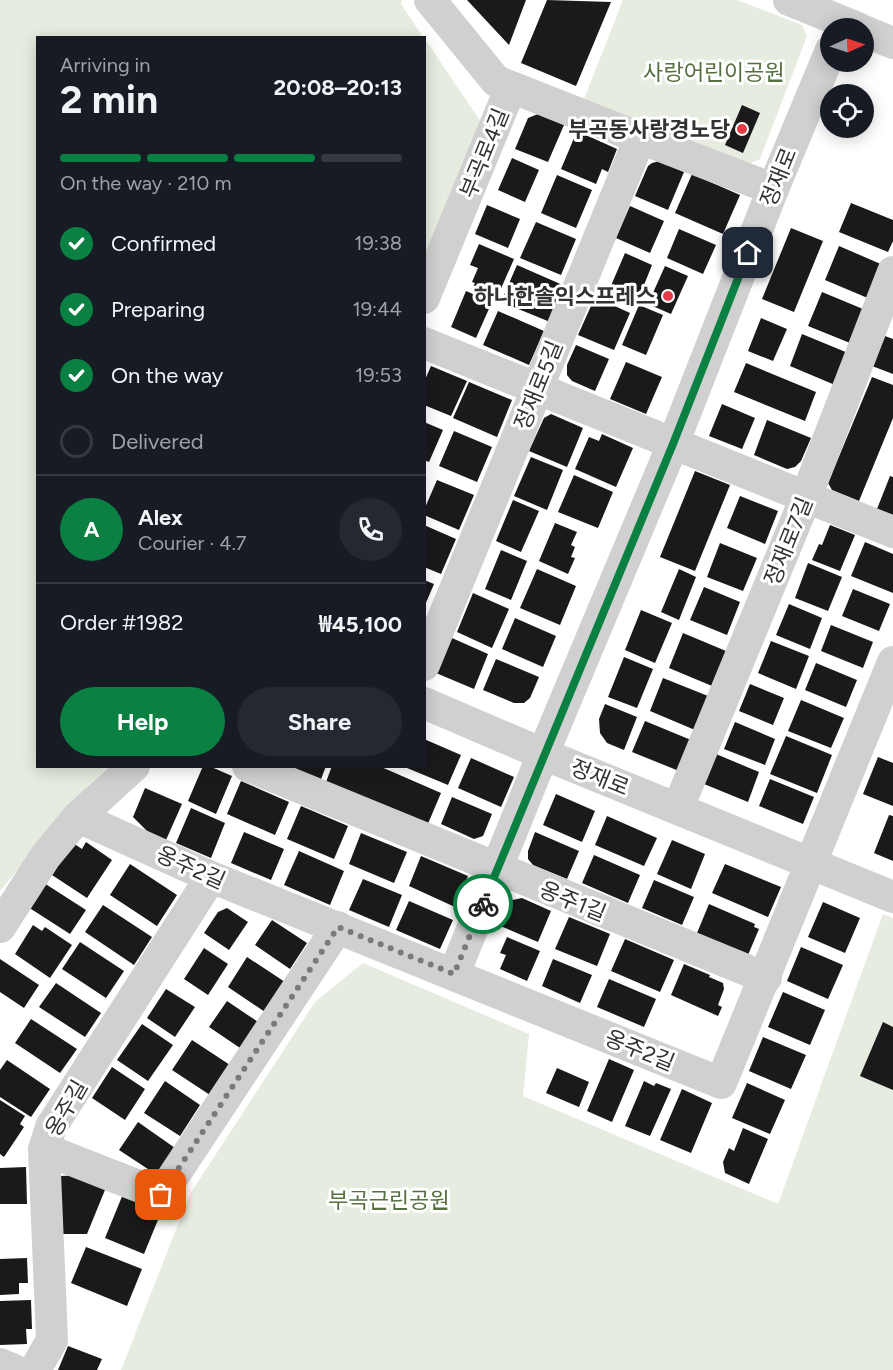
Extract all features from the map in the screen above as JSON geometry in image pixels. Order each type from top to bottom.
[{"type":"street","name":"부곡로4길","points":[[426,293],[512,87],[496,81],[430,0]]},
{"type":"street","points":[[789,0],[828,18]]},
{"type":"street","points":[[874,36],[893,43]]},
{"type":"street","name":"정재로","points":[[827,72],[773,189],[673,444],[543,754],[893,897]]},
{"type":"street","points":[[512,87],[773,189]]},
{"type":"street","name":"정재로5길","points":[[426,660],[640,138]]},
{"type":"street","name":"정재로7길","points":[[678,808],[806,497],[893,272]]},
{"type":"street","points":[[426,344],[893,532]]},
{"type":"street","name":"옹주2길","points":[[78,817],[211,877],[721,1083],[766,978],[893,662]]},
{"type":"street","points":[[426,705],[543,754],[454,974]]},
{"type":"street","points":[[0,927],[45,857],[78,817],[132,768]]},
{"type":"street","name":"옹주1길","points":[[253,768],[497,870],[766,978]]},
{"type":"street","name":"옹주길","points":[[34,1370],[52,1340],[44,1149],[51,1127],[211,877]]},
{"type":"street","points":[[44,1149],[161,1195],[338,927]]},
{"type":"street","points":[[0,1364],[14,1370]]},
{"type":"green space","points":[[0,0],[402,0],[401,4],[422,36],[36,36],[36,768],[107,768],[89,785],[0,891]]},
{"type":"green space","name":"사랑어린이공원","points":[[623,0],[737,0],[802,25],[807,36],[760,159],[749,164],[584,99]]},
{"type":"green space","points":[[426,40],[481,122],[426,252]]},
{"type":"green space","name":"부곡근린공원","points":[[883,914],[893,918],[893,1370],[121,1370],[190,1194],[315,1002],[363,963],[529,1034],[523,1096],[778,1204]]},
{"type":"building","points":[[467,0],[526,0],[509,45]]},
{"type":"building","points":[[547,0],[611,2],[576,86],[521,63]]},
{"type":"building","name":"부곡동사랑경노당","points":[[742,105],[760,113],[743,153],[725,145]]},
{"type":"building","points":[[538,114],[564,125],[548,162],[515,149],[528,118]]},
{"type":"building","points":[[577,131],[617,149],[608,172],[602,169],[596,184],[561,169]]},
{"type":"building","points":[[512,158],[539,170],[525,202],[498,190]]},
{"type":"building","points":[[660,161],[684,172],[668,210],[635,196],[648,166]]},
{"type":"building","points":[[692,174],[740,195],[723,234],[675,213]]},
{"type":"building","points":[[557,175],[592,190],[576,228],[541,213]]},
{"type":"building","points":[[851,203],[893,220],[893,241],[888,252],[839,232]]},
{"type":"building","points":[[487,205],[520,219],[508,248],[475,234]]},
{"type":"building","points":[[630,206],[664,221],[650,253],[616,238]]},
{"type":"building","points":[[536,222],[576,239],[561,275],[520,258]]},
{"type":"building","points":[[791,228],[823,241],[794,312],[762,299]]},
{"type":"building","points":[[679,229],[716,245],[703,274],[667,258]]},
{"type":"building","points":[[479,244],[514,259],[496,300],[472,289],[475,283],[472,282],[478,268],[470,265]]},
{"type":"building","points":[[839,246],[883,265],[870,299],[825,280]]},
{"type":"building","points":[[625,253],[652,265],[638,300],[610,288]]},
{"type":"building","points":[[517,265],[565,286],[550,322],[501,302]]},
{"type":"building","points":[[665,266],[688,276],[671,314],[648,304]]},
{"type":"building","points":[[466,291],[492,302],[476,338],[451,327]]},
{"type":"building","points":[[822,292],[863,309],[850,343],[808,326]]},
{"type":"building","points":[[595,297],[630,313],[614,350],[578,335]]},
{"type":"building","points":[[639,305],[663,315],[646,355],[622,345]]},
{"type":"building","points":[[498,311],[544,331],[529,365],[483,345]]},
{"type":"building","points":[[761,318],[787,329],[773,361],[748,351]]},
{"type":"building","points":[[802,334],[848,353],[835,385],[790,366]]},
{"type":"building","points":[[885,336],[893,339],[893,374],[872,366]]},
{"type":"building","points":[[576,345],[609,359],[595,391],[572,381],[567,375],[567,365]]},
{"type":"building","points":[[626,362],[662,377],[646,414],[610,399]]},
{"type":"building","points":[[746,363],[816,392],[805,421],[734,392]]},
{"type":"building","points":[[431,366],[467,381],[451,416],[426,406],[426,377]]},
{"type":"building","points":[[872,377],[893,385],[893,418],[859,501],[832,490],[828,483]]},
{"type":"building","points":[[469,382],[512,400],[497,437],[453,418]]},
{"type":"building","points":[[722,404],[755,418],[742,449],[709,436]]},
{"type":"building","points":[[551,414],[583,428],[567,467],[529,451],[544,418]]},
{"type":"building","points":[[767,420],[811,438],[801,461],[795,467],[787,469],[754,455]]},
{"type":"building","points":[[426,423],[443,430],[429,462],[426,461]]},
{"type":"building","points":[[454,431],[492,447],[477,482],[439,466]]},
{"type":"building","points":[[602,434],[633,448],[616,487],[575,469],[589,437],[599,441]]},
{"type":"building","points":[[531,457],[563,470],[547,510],[514,496]]},
{"type":"building","points":[[695,471],[730,485],[695,571],[660,557]]},
{"type":"building","points":[[574,475],[613,492],[598,528],[558,512]]},
{"type":"building","points":[[890,476],[893,477],[893,515],[877,509]]},
{"type":"building","points":[[437,480],[474,495],[459,530],[426,516],[426,505]]},
{"type":"building","points":[[740,496],[778,511],[765,544],[727,528]]},
{"type":"building","points":[[513,500],[539,511],[521,552],[496,541]]},
{"type":"building","points":[[555,523],[577,532],[571,545],[575,547],[571,557],[575,558],[568,574],[539,561]]},
{"type":"building","points":[[830,525],[855,535],[840,571],[812,560],[819,544],[822,545]]},
{"type":"building","points":[[426,526],[456,539],[441,574],[426,568]]},
{"type":"building","points":[[865,542],[893,554],[893,593],[851,576]]},
{"type":"building","points":[[720,543],[757,558],[743,591],[707,577]]},
{"type":"building","points":[[501,550],[527,561],[511,600],[485,589]]},
{"type":"building","points":[[808,563],[842,577],[828,611],[795,598]]},
{"type":"building","points":[[537,569],[576,586],[560,625],[520,608]]},
{"type":"building","points":[[679,569],[696,577],[679,620],[661,612]]},
{"type":"building","points":[[426,581],[434,584],[426,603]]},
{"type":"building","points":[[704,587],[740,602],[727,635],[690,620]]},
{"type":"building","points":[[853,589],[890,604],[879,631],[842,616]]},
{"type":"building","points":[[473,593],[509,609],[492,648],[457,632]]},
{"type":"building","points":[[789,604],[822,618],[810,649],[776,635]]},
{"type":"building","points":[[641,610],[672,623],[655,663],[625,650]]},
{"type":"building","points":[[515,618],[556,636],[543,667],[502,649]]},
{"type":"building","points":[[831,625],[873,642],[863,668],[821,651]]},
{"type":"building","points":[[683,633],[726,651],[712,686],[669,668]]},
{"type":"building","points":[[452,638],[488,654],[474,689],[436,673]]},
{"type":"building","points":[[771,641],[809,656],[796,689],[758,673]]},
{"type":"building","points":[[624,657],[653,669],[637,708],[608,697]]},
{"type":"building","points":[[496,659],[539,677],[530,698],[524,703],[514,703],[483,690]]},
{"type":"building","points":[[816,663],[857,680],[846,707],[805,690]]},
{"type":"building","points":[[663,678],[708,696],[695,730],[650,711]]},
{"type":"building","points":[[750,684],[784,698],[773,725],[739,711]]},
{"type":"building","points":[[801,700],[844,718],[831,748],[788,731]]},
{"type":"building","points":[[605,704],[637,717],[624,750],[607,743],[600,733],[599,719]]},
{"type":"building","points":[[645,721],[691,740],[679,771],[632,752]]},
{"type":"building","points":[[735,722],[775,739],[765,765],[724,749]]},
{"type":"building","points":[[786,736],[832,755],[817,793],[770,774]]},
{"type":"building","points":[[426,740],[461,755],[448,785],[407,768],[426,768]]},
{"type":"building","points":[[716,754],[759,772],[748,802],[704,784]]},
{"type":"building","points":[[878,757],[893,763],[893,806],[863,794]]},
{"type":"building","points":[[471,758],[514,777],[501,807],[458,788]]},
{"type":"building","points":[[202,768],[214,768],[232,776],[216,814],[188,801]]},
{"type":"building","points":[[289,768],[325,768],[320,782]]},
{"type":"building","points":[[331,768],[384,768],[441,793],[427,826],[326,782]]},
{"type":"building","points":[[770,779],[814,797],[803,824],[759,806]]},
{"type":"building","points":[[241,781],[289,802],[275,835],[227,814]]},
{"type":"building","points":[[145,788],[182,804],[166,840],[149,833],[133,817]]},
{"type":"building","points":[[556,794],[595,811],[582,842],[543,825]]},
{"type":"building","points":[[452,797],[492,814],[483,836],[474,839],[441,824]]},
{"type":"building","points":[[301,806],[348,826],[334,859],[287,839]]},
{"type":"building","points":[[191,808],[225,823],[211,858],[176,843]]},
{"type":"building","points":[[889,815],[893,816],[893,861],[874,853]]},
{"type":"building","points":[[607,816],[657,838],[644,866],[595,845]]},
{"type":"building","points":[[244,832],[284,849],[271,880],[231,863]]},
{"type":"building","points":[[535,832],[579,851],[567,879],[533,865],[528,859],[528,851]]},
{"type":"building","points":[[361,833],[407,852],[394,883],[349,864]]},
{"type":"building","points":[[672,840],[705,854],[691,889],[657,874]]},
{"type":"building","points":[[86,842],[112,860],[87,898],[52,875],[73,843],[82,849]]},
{"type":"building","points":[[299,851],[344,871],[330,905],[284,885]]},
{"type":"building","points":[[594,855],[640,875],[628,903],[582,883]]},
{"type":"building","points":[[421,856],[468,876],[455,907],[409,886]]},
{"type":"building","points":[[130,864],[177,895],[157,926],[110,895]]},
{"type":"building","points":[[725,864],[781,887],[768,917],[712,893]]},
{"type":"building","points":[[363,879],[402,895],[389,927],[349,910]]},
{"type":"building","points":[[654,880],[694,897],[682,925],[642,908]]},
{"type":"building","points":[[44,883],[86,910],[70,934],[28,907]]},
{"type":"building","points":[[522,898],[551,911],[538,942],[498,925],[508,901]]},
{"type":"building","points":[[409,901],[453,920],[440,949],[396,930]]},
{"type":"building","points":[[823,902],[860,918],[845,953],[808,937]]},
{"type":"building","points":[[709,904],[755,924],[754,927],[759,929],[748,955],[697,933]]},
{"type":"building","points":[[103,905],[152,937],[134,965],[85,932]]},
{"type":"building","points":[[227,908],[248,922],[229,950],[204,933],[218,912]]},
{"type":"building","points":[[569,917],[610,934],[597,966],[555,949]]},
{"type":"building","points":[[272,920],[307,943],[290,969],[255,945]]},
{"type":"building","points":[[33,925],[42,931],[45,927],[72,945],[50,978],[15,954]]},
{"type":"building","points":[[507,937],[540,951],[527,981],[500,969],[506,955],[500,953]]},
{"type":"building","points":[[625,939],[674,960],[660,992],[611,971]]},
{"type":"building","points":[[80,942],[124,971],[106,998],[62,969]]},
{"type":"building","points":[[801,947],[843,965],[828,999],[787,981]]},
{"type":"building","points":[[204,948],[228,964],[208,995],[184,979]]},
{"type":"building","points":[[247,957],[285,982],[265,1012],[228,987]]},
{"type":"building","points":[[0,959],[39,985],[24,1008],[0,992]]},
{"type":"building","points":[[553,959],[592,975],[580,1003],[542,986]]},
{"type":"building","points":[[684,964],[723,983],[724,989],[718,1005],[722,1007],[718,1016],[671,995]]},
{"type":"building","points":[[609,979],[656,999],[644,1027],[597,1007]]},
{"type":"building","points":[[56,983],[101,1013],[85,1037],[39,1007]]},
{"type":"building","points":[[166,989],[195,1007],[175,1037],[147,1018]]},
{"type":"building","points":[[783,992],[825,1010],[810,1045],[768,1027]]},
{"type":"building","points":[[227,1001],[261,1024],[243,1050],[209,1027]]},
{"type":"building","points":[[31,1019],[77,1049],[60,1073],[15,1043]]},
{"type":"building","points":[[883,1022],[893,1027],[893,1090],[860,1076]]},
{"type":"building","points":[[142,1024],[173,1045],[148,1081],[117,1060]]},
{"type":"building","points":[[763,1037],[806,1055],[791,1089],[749,1071]]},
{"type":"building","points":[[192,1040],[230,1065],[210,1095],[172,1070]]},
{"type":"building","points":[[609,1059],[634,1070],[612,1122],[587,1111]]},
{"type":"building","points":[[7,1060],[50,1089],[31,1117],[0,1097],[0,1070]]},
{"type":"building","points":[[112,1067],[145,1089],[125,1120],[92,1098]]},
{"type":"building","points":[[557,1068],[589,1082],[579,1107],[546,1093]]},
{"type":"building","points":[[165,1081],[200,1105],[180,1136],[144,1113]]},
{"type":"building","points":[[644,1081],[654,1086],[656,1083],[671,1089],[650,1136],[625,1126]]},
{"type":"building","points":[[747,1083],[785,1100],[770,1134],[732,1118]]},
{"type":"building","points":[[682,1089],[712,1103],[691,1153],[660,1140]]},
{"type":"building","points":[[0,1100],[25,1116],[20,1124],[24,1127],[4,1157],[0,1154]]},
{"type":"building","points":[[138,1122],[175,1148],[157,1175],[119,1150]]},
{"type":"building","points":[[743,1128],[768,1139],[749,1184],[725,1173],[723,1162],[729,1148],[734,1151]]},
{"type":"building","points":[[26,1167],[27,1204],[0,1204],[0,1168]]},
{"type":"building","points":[[85,1175],[107,1185],[87,1234],[62,1234],[60,1176]]},
{"type":"building","points":[[123,1194],[162,1210],[144,1254],[105,1238]]},
{"type":"building","points":[[86,1247],[142,1269],[127,1306],[71,1283]]},
{"type":"building","points":[[27,1258],[28,1283],[19,1283],[19,1294],[0,1295],[0,1259]]},
{"type":"building","points":[[31,1300],[32,1329],[26,1329],[27,1344],[0,1345],[0,1301]]},
{"type":"building","points":[[68,1346],[102,1359],[97,1370],[58,1370]]},
{"type":"way so far","points":[[161,1195],[338,927],[454,974],[483,904]]},
{"type":"place","name":"부곡동사랑경노당","points":[[742,129]]},
{"type":"place","name":"하나한솔익스프레스","points":[[668,296]]},
{"type":"route","points":[[483,904],[543,754],[673,444],[748,253]]}]
